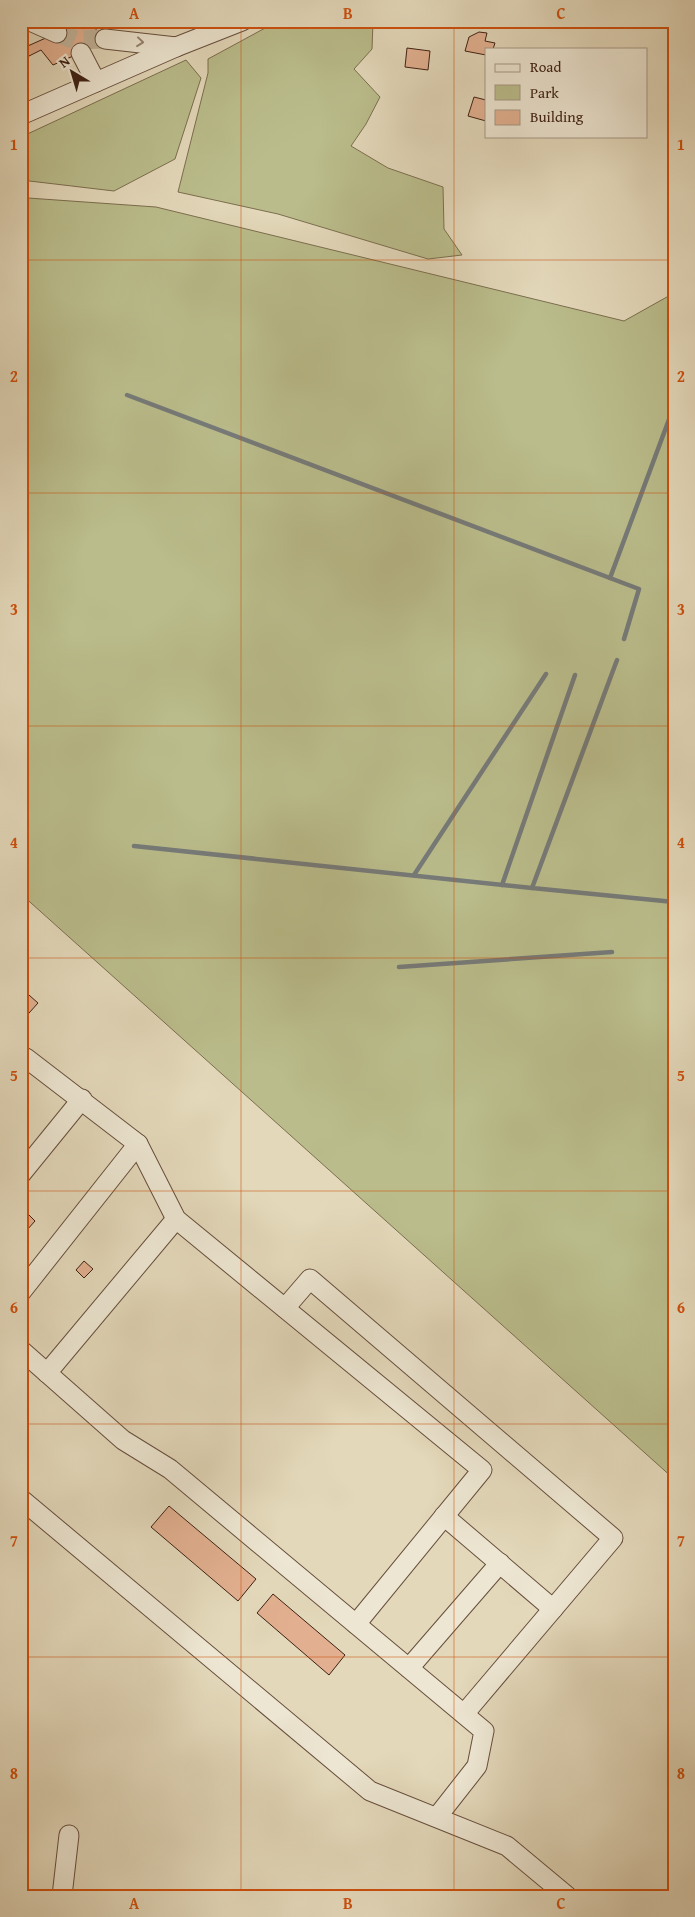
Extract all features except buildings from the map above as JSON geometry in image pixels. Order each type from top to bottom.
[{"type":"street","points":[[30,21],[57,33]]},
{"type":"street","points":[[21,115],[176,47],[242,21]]},
{"type":"street","points":[[105,39],[176,47]]},
{"type":"street","points":[[81,53],[96,82]]},
{"type":"street","points":[[23,1058],[82,1099],[138,1144],[176,1219],[482,1470],[356,1624]]},
{"type":"street","points":[[21,1174],[82,1099]]},
{"type":"street","points":[[21,1292],[138,1144]]},
{"type":"street","points":[[47,1373],[176,1219]]},
{"type":"street","points":[[285,1308],[310,1279],[613,1538],[464,1714]]},
{"type":"street","points":[[21,1350],[123,1440],[170,1469],[484,1731],[477,1766],[437,1817]]},
{"type":"street","points":[[21,1500],[370,1791],[507,1846],[567,1896]]},
{"type":"street","points":[[444,1516],[553,1609]]},
{"type":"street","points":[[409,1668],[500,1563]]},
{"type":"street","points":[[62,1896],[69,1835]]},
{"type":"green space","points":[[318,21],[373,21],[372,49],[354,69],[380,97],[366,124],[351,146],[388,168],[443,187],[444,229],[462,255],[428,259],[278,214],[178,192],[208,73],[208,59],[267,27]]},
{"type":"green space","points":[[186,60],[201,78],[175,159],[114,191],[21,180],[21,137]]},
{"type":"green space","points":[[28,198],[156,207],[624,321],[674,293],[674,1479],[21,894],[21,201]]},
{"type":"waterway","points":[[127,395],[639,589],[624,639]]},
{"type":"waterway","points":[[610,578],[674,406]]},
{"type":"waterway","points":[[617,660],[532,888],[674,902]]},
{"type":"waterway","points":[[414,875],[546,674]]},
{"type":"waterway","points":[[502,885],[575,675]]},
{"type":"waterway","points":[[134,846],[532,888]]},
{"type":"waterway","points":[[399,967],[612,952]]},
{"type":"tunnel","points":[[57,33],[75,40],[105,39]]}]
